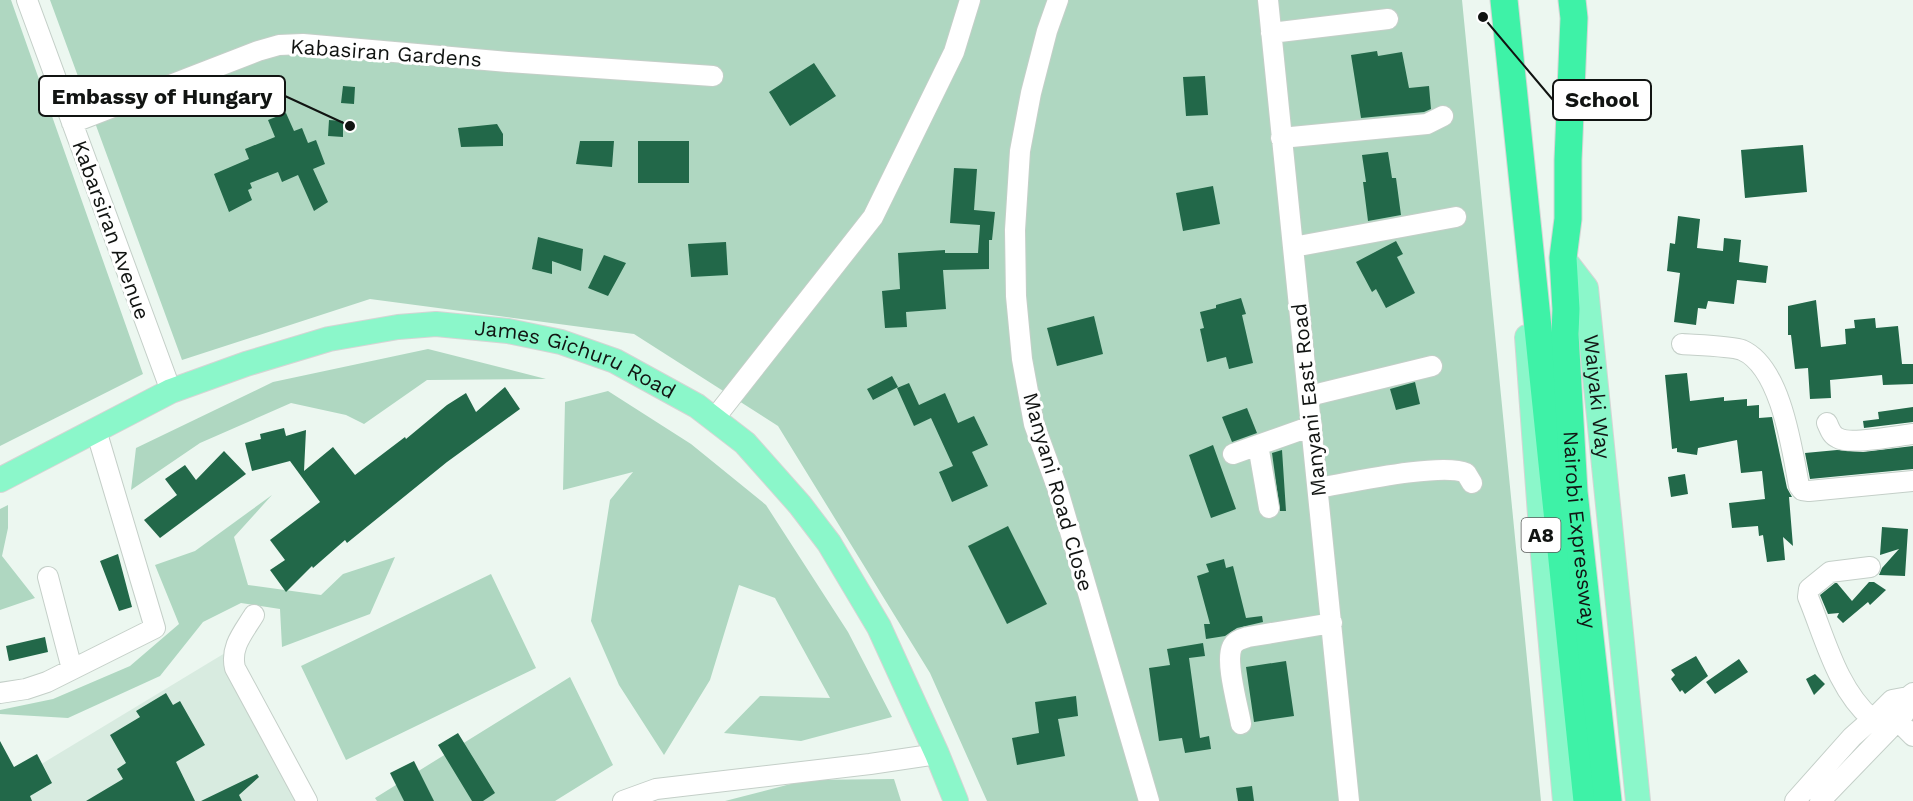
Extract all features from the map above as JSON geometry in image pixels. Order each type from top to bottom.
[{"type":"highway","name":"A8","points":[[1504,0],[1530,268]]},
{"type":"highway","name":"A8","points":[[1563,258],[1568,219],[1574,18],[1572,0]]},
{"type":"highway","name":"Nairobi Expressway","points":[[1563,258],[1565,502],[1587,801]]},
{"type":"highway","name":"Nairobi Expressway","points":[[1530,268],[1608,801]]},
{"type":"main road","name":"Waiyaki Way","points":[[1563,258],[1586,288],[1638,801]]},
{"type":"main road","name":"A8","points":[[1530,268],[1527,345],[1565,801]]},
{"type":"main road","name":"James Gichuru Road","points":[[0,480],[171,391],[246,364],[329,339],[398,327],[436,324],[508,331],[561,342],[615,361],[697,406],[745,444],[800,505],[829,543],[879,627],[956,801]]},
{"type":"street","name":"Kabarsiran Avenue","points":[[27,0],[171,391]]},
{"type":"street","points":[[714,419],[873,217],[954,52],[970,0]]},
{"type":"street","name":"Manyani Road Close","points":[[1058,0],[1030,93],[1020,151],[1015,230],[1016,296],[1022,359],[1034,424],[1057,487],[1149,801]]},
{"type":"street","name":"Manyani East Road","points":[[1268,0],[1349,801]]},
{"type":"street","points":[[1271,33],[1388,19]]},
{"type":"street","name":"Kabasiran Gardens","points":[[72,123],[279,45],[303,44],[519,63],[713,76]]},
{"type":"street","points":[[1281,138],[1428,124],[1443,116]]},
{"type":"street","points":[[1293,247],[1456,217]]},
{"type":"street","points":[[1682,344],[1740,349],[1755,359],[1777,393],[1791,444],[1799,486],[1802,490],[1913,481]]},
{"type":"street","points":[[1309,396],[1431,366]]},
{"type":"street","points":[[1827,423],[1832,434],[1848,441],[1913,434]]},
{"type":"street","points":[[1233,454],[1312,426]]},
{"type":"street","points":[[0,693],[26,689],[47,682],[155,627],[96,430]]},
{"type":"street","points":[[1258,445],[1269,508]]},
{"type":"street","points":[[1318,488],[1416,472],[1451,469],[1466,473],[1472,483]]},
{"type":"street","points":[[1870,567],[1830,572],[1809,589],[1808,597],[1837,670],[1852,698],[1885,716],[1913,736]]},
{"type":"street","points":[[48,577],[72,669]]},
{"type":"street","points":[[254,615],[234,648],[233,657],[236,668],[307,801]]},
{"type":"street","points":[[1241,723],[1230,660],[1231,648],[1236,641],[1248,636],[1332,623]]},
{"type":"street","points":[[1794,801],[1852,737],[1885,716],[1904,714],[1911,695]]},
{"type":"street","points":[[1820,801],[1885,716]]},
{"type":"street","points":[[623,801],[937,754]]},
{"type":"shaded area","points":[[225,653],[304,801],[17,801],[10,783]]},
{"type":"green space","points":[[0,0],[11,0],[143,374],[0,446]]},
{"type":"green space","points":[[50,0],[1462,0],[1541,801],[987,801],[930,673],[778,426],[634,334],[370,299],[182,360]]},
{"type":"green space","points":[[428,349],[546,379],[427,380],[364,424],[346,415],[291,403],[200,443],[131,490],[136,448],[273,382]]},
{"type":"green space","points":[[608,391],[691,444],[766,505],[848,632],[892,717],[801,741],[724,733],[760,696],[830,698],[775,598],[739,585],[710,680],[664,755],[619,685],[591,621],[610,500],[633,472],[563,490],[565,402]]},
{"type":"green space","points":[[272,495],[234,537],[248,585],[321,595],[343,574],[395,557],[370,614],[282,647],[280,609],[241,603],[203,622],[160,676],[68,718],[0,714],[0,710],[53,699],[130,666],[179,624],[155,565],[195,551]]},
{"type":"green space","points":[[8,505],[8,528],[2,556],[35,598],[0,610],[0,509]]},
{"type":"green space","points":[[491,574],[536,668],[346,760],[301,666]]},
{"type":"green space","points":[[570,677],[613,765],[555,801],[377,801],[375,798]]},
{"type":"green space","points":[[894,779],[901,801],[725,801],[806,780]]},
{"type":"building","points":[[1377,51],[1378,56],[1402,52],[1409,88],[1429,86],[1431,109],[1424,112],[1361,118],[1351,55]]},
{"type":"building","points":[[814,63],[836,96],[790,126],[769,92]]},
{"type":"building","points":[[1205,76],[1208,115],[1186,116],[1183,77]]},
{"type":"building","points":[[343,86],[355,87],[354,104],[341,103]]},
{"type":"building","points":[[286,113],[294,131],[302,128],[308,143],[316,140],[325,164],[313,169],[328,202],[314,211],[298,175],[282,182],[278,172],[250,183],[252,188],[248,190],[252,200],[229,212],[214,174],[249,159],[245,149],[275,137],[268,120]]},
{"type":"building","points":[[329,120],[343,121],[343,137],[328,136]]},
{"type":"building","points":[[497,124],[503,134],[503,146],[461,147],[458,128]]},
{"type":"building","points":[[580,141],[614,141],[612,167],[576,164]]},
{"type":"building","points":[[638,141],[689,141],[689,183],[638,183]]},
{"type":"building","points":[[1803,145],[1807,192],[1745,198],[1741,150]]},
{"type":"building","points":[[1388,152],[1392,178],[1396,178],[1401,215],[1368,221],[1362,155]]},
{"type":"building","points":[[954,168],[977,169],[974,210],[995,212],[992,240],[989,240],[989,269],[943,270],[946,309],[906,312],[907,327],[885,328],[882,291],[900,289],[898,253],[945,250],[945,253],[978,253],[980,225],[950,223]]},
{"type":"building","points":[[1213,186],[1220,224],[1183,231],[1176,193]]},
{"type":"building","points":[[1678,216],[1700,219],[1697,248],[1723,251],[1724,238],[1741,240],[1739,262],[1768,266],[1766,283],[1737,280],[1734,304],[1708,301],[1706,309],[1698,308],[1696,325],[1674,322],[1680,273],[1667,271],[1670,243],[1675,244]]},
{"type":"building","points":[[538,237],[583,249],[581,271],[552,261],[552,274],[532,269]]},
{"type":"building","points":[[1396,241],[1403,254],[1397,257],[1415,293],[1386,308],[1376,289],[1372,292],[1356,262]]},
{"type":"building","points":[[726,242],[728,275],[691,277],[688,244]]},
{"type":"building","points":[[604,255],[626,263],[608,296],[588,288]]},
{"type":"building","points":[[1241,298],[1246,314],[1242,315],[1253,363],[1229,369],[1226,357],[1207,362],[1200,329],[1204,328],[1200,312]]},
{"type":"building","points":[[1816,300],[1821,347],[1846,344],[1845,329],[1855,328],[1854,320],[1875,318],[1876,328],[1898,326],[1902,364],[1913,364],[1913,384],[1883,385],[1882,375],[1830,380],[1831,398],[1810,399],[1808,368],[1795,369],[1791,335],[1788,335],[1788,306]]},
{"type":"building","points":[[1094,316],[1103,354],[1057,366],[1047,328]]},
{"type":"building","points":[[1687,373],[1690,401],[1724,397],[1724,401],[1747,399],[1747,406],[1759,405],[1759,418],[1772,417],[1787,488],[1792,497],[1789,497],[1793,546],[1783,537],[1785,560],[1767,562],[1763,535],[1759,536],[1758,526],[1732,528],[1729,503],[1765,499],[1762,471],[1741,473],[1737,440],[1698,448],[1697,455],[1677,452],[1677,448],[1672,449],[1665,375]]},
{"type":"building","points":[[892,376],[898,387],[873,400],[867,389]]},
{"type":"building","points":[[1415,382],[1420,404],[1396,410],[1390,389]]},
{"type":"building","points":[[909,383],[919,405],[945,393],[958,423],[974,416],[988,445],[972,452],[988,486],[952,502],[939,472],[953,466],[931,418],[914,426],[897,388]]},
{"type":"building","points":[[505,387],[520,409],[447,462],[347,543],[345,540],[313,568],[312,566],[286,592],[270,570],[285,560],[270,540],[320,502],[290,461],[252,471],[245,443],[261,439],[260,434],[284,428],[286,436],[306,430],[304,471],[333,447],[355,475],[466,393],[476,412]]},
{"type":"building","points":[[1913,407],[1913,422],[1864,428],[1863,421],[1879,419],[1878,412]]},
{"type":"building","points":[[1247,408],[1257,433],[1232,442],[1222,417]]},
{"type":"building","points":[[1213,445],[1236,509],[1211,518],[1189,455]]},
{"type":"building","points":[[1913,446],[1913,469],[1810,479],[1805,453],[1837,450],[1863,452]]},
{"type":"building","points":[[1282,450],[1286,511],[1280,511],[1272,453]]},
{"type":"building","points":[[224,451],[246,474],[160,538],[144,520],[177,495],[165,479],[185,465],[196,480]]},
{"type":"building","points":[[1685,474],[1688,494],[1671,497],[1668,477]]},
{"type":"building","points":[[1008,526],[1047,604],[1007,624],[968,546]]},
{"type":"building","points":[[1882,527],[1908,529],[1905,576],[1879,575],[1882,568],[1899,549],[1880,555]]},
{"type":"building","points":[[118,554],[132,607],[119,611],[100,561]]},
{"type":"building","points":[[1224,559],[1226,568],[1233,566],[1246,618],[1262,616],[1263,622],[1237,628],[1225,636],[1206,639],[1204,624],[1210,624],[1197,576],[1209,572],[1206,564]]},
{"type":"building","points":[[1869,582],[1874,582],[1886,590],[1870,605],[1868,602],[1843,623],[1837,617],[1839,613],[1828,614],[1820,595],[1835,583],[1852,601]]},
{"type":"building","points":[[45,637],[48,652],[9,661],[6,646]]},
{"type":"building","points":[[1203,643],[1205,656],[1189,658],[1200,738],[1209,736],[1211,749],[1185,753],[1182,738],[1159,741],[1149,668],[1170,665],[1167,649]]},
{"type":"building","points":[[1696,656],[1708,676],[1685,694],[1682,690],[1680,692],[1671,679],[1675,675],[1671,670]]},
{"type":"building","points":[[1739,659],[1748,672],[1715,694],[1706,682]]},
{"type":"building","points":[[1286,661],[1294,716],[1254,722],[1246,667]]},
{"type":"building","points":[[1815,674],[1825,684],[1814,695],[1806,679]]},
{"type":"building","points":[[166,693],[173,705],[180,701],[205,745],[176,762],[195,801],[86,801],[123,779],[117,769],[126,763],[110,735],[140,717],[136,711]]},
{"type":"building","points":[[1076,696],[1078,716],[1058,719],[1065,756],[1017,765],[1012,738],[1039,733],[1035,702]]},
{"type":"building","points":[[458,733],[495,793],[483,801],[472,801],[438,745]]},
{"type":"building","points":[[0,741],[14,767],[37,754],[52,783],[30,796],[32,801],[0,801]]},
{"type":"building","points":[[414,761],[434,801],[404,801],[390,773]]},
{"type":"building","points":[[257,774],[259,777],[239,795],[242,801],[201,801]]},
{"type":"building","points":[[1252,786],[1254,801],[1238,801],[1236,788]]},
{"type":"place","name":"School","points":[[1483,17]]},
{"type":"place","name":"Embassy of Hungary","points":[[350,126]]}]
